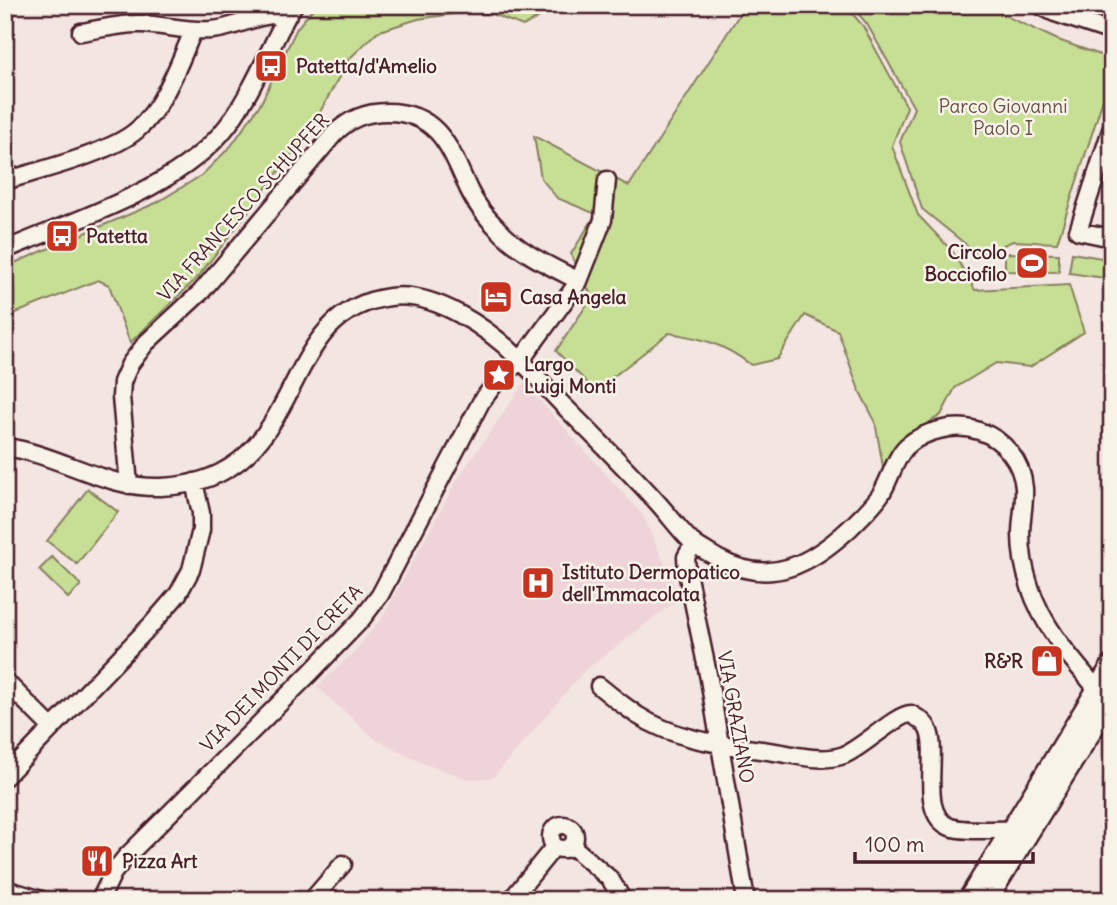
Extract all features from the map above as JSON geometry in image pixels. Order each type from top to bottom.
[{"type":"main road","points":[[988,900],[1105,693],[1112,665]]},
{"type":"main road","points":[[968,900],[1011,830],[1105,693]]},
{"type":"street","points":[[1039,5],[1112,32]]},
{"type":"street","points":[[81,33],[136,24],[193,31],[226,28],[268,14],[290,10]]},
{"type":"street","points":[[5,250],[159,183],[202,153],[228,124],[244,100],[290,10]]},
{"type":"street","points":[[5,181],[106,147],[137,131],[172,79],[193,31]]},
{"type":"street","name":"VIA FRANCESCO SCHUPFER","points":[[129,485],[121,397],[122,382],[130,364],[146,342],[201,292],[334,134],[353,119],[391,112],[410,116],[431,126],[450,146],[473,197],[500,232],[529,254],[579,281]]},
{"type":"street","points":[[1083,232],[1112,127]]},
{"type":"street","points":[[1083,232],[1112,162]]},
{"type":"street","points":[[521,360],[579,281],[603,220],[607,180]]},
{"type":"street","points":[[1083,232],[1112,238]]},
{"type":"street","points":[[5,447],[26,450],[129,485],[161,487],[194,482],[225,470],[253,449],[271,428],[322,334],[344,313],[364,303],[398,296],[428,300],[482,330],[521,360],[694,543],[722,561],[747,571],[772,572],[795,566],[829,546],[864,514],[880,495],[907,446],[939,430],[964,428],[991,435],[1009,450],[1019,468],[1024,485],[1021,547],[1030,588],[1052,634],[1105,693]]},
{"type":"street","name":"VIA DEI MONTI DI CRETA","points":[[100,900],[113,873],[125,858],[312,672],[373,605],[384,589],[480,405],[497,381],[521,360]]},
{"type":"street","points":[[5,777],[165,611],[186,581],[201,530],[201,513],[194,482]]},
{"type":"street","name":"VIA GRAZIANO","points":[[694,543],[686,557],[687,572],[709,679],[746,900]]},
{"type":"street","points":[[5,681],[52,728]]},
{"type":"street","points":[[599,686],[649,722],[677,734],[720,745],[816,758],[837,757],[855,750],[902,716],[911,715],[925,724],[930,737],[933,804],[943,822],[952,828],[1011,830]]},
{"type":"street","points":[[511,900],[554,847],[551,833],[559,825],[564,825],[573,830],[575,841],[572,846],[610,879],[623,900]]},
{"type":"street","points":[[312,900],[343,864]]},
{"type":"street","points":[[5,889],[33,899]]},
{"type":"shaded area","name":"Istituto Dermopatico dell'Immacolata","points":[[524,383],[642,514],[680,598],[584,671],[493,778],[469,779],[427,765],[375,739],[317,687],[353,653],[382,618],[457,480]]},
{"type":"green space","points":[[316,5],[545,5],[547,13],[523,26],[492,14],[460,13],[418,19],[377,32],[349,59],[309,132],[198,277],[130,343],[109,285],[98,280],[11,315],[5,302],[5,267],[156,203],[202,175],[231,146],[261,103],[297,28]]},
{"type":"green space","points":[[748,5],[845,5],[863,26],[907,107],[892,146],[918,215],[953,252],[975,290],[1069,285],[1084,332],[1030,367],[996,363],[955,388],[941,415],[902,439],[883,467],[875,421],[859,390],[838,331],[805,315],[777,359],[751,365],[712,343],[669,333],[595,391],[556,351],[592,297],[571,254],[596,214],[557,198],[541,178],[534,136],[629,186]]},
{"type":"green space","name":"Parco Giovanni Paolo I","points":[[851,5],[982,5],[1058,40],[1112,59],[1112,71],[1057,243],[1013,241],[979,255],[922,209],[900,142],[914,108],[867,24]]},
{"type":"green space","name":"Circolo Bocciofilo","points":[[1005,253],[1059,254],[1059,272],[1005,271]]},
{"type":"green space","points":[[1072,253],[1108,259],[1105,278],[1069,273]]},
{"type":"green space","points":[[88,489],[118,512],[77,564],[47,541]]},
{"type":"green space","points":[[52,557],[81,585],[68,598],[39,570]]},
{"type":"place","name":"Patetta/d'Amelio","points":[[271,66]]},
{"type":"place","name":"Patetta","points":[[62,236]]},
{"type":"place","name":"Circolo Bocciofilo","points":[[1032,263]]},
{"type":"place","name":"Casa Angela","points":[[496,297]]},
{"type":"place","name":"Largo Luigi Monti","points":[[499,375]]},
{"type":"place","name":"Istituto Dermopatico dell'Immacolata","points":[[538,583]]},
{"type":"place","name":"R&R","points":[[1047,661]]},
{"type":"place","name":"Pizza Art","points":[[97,861]]}]
